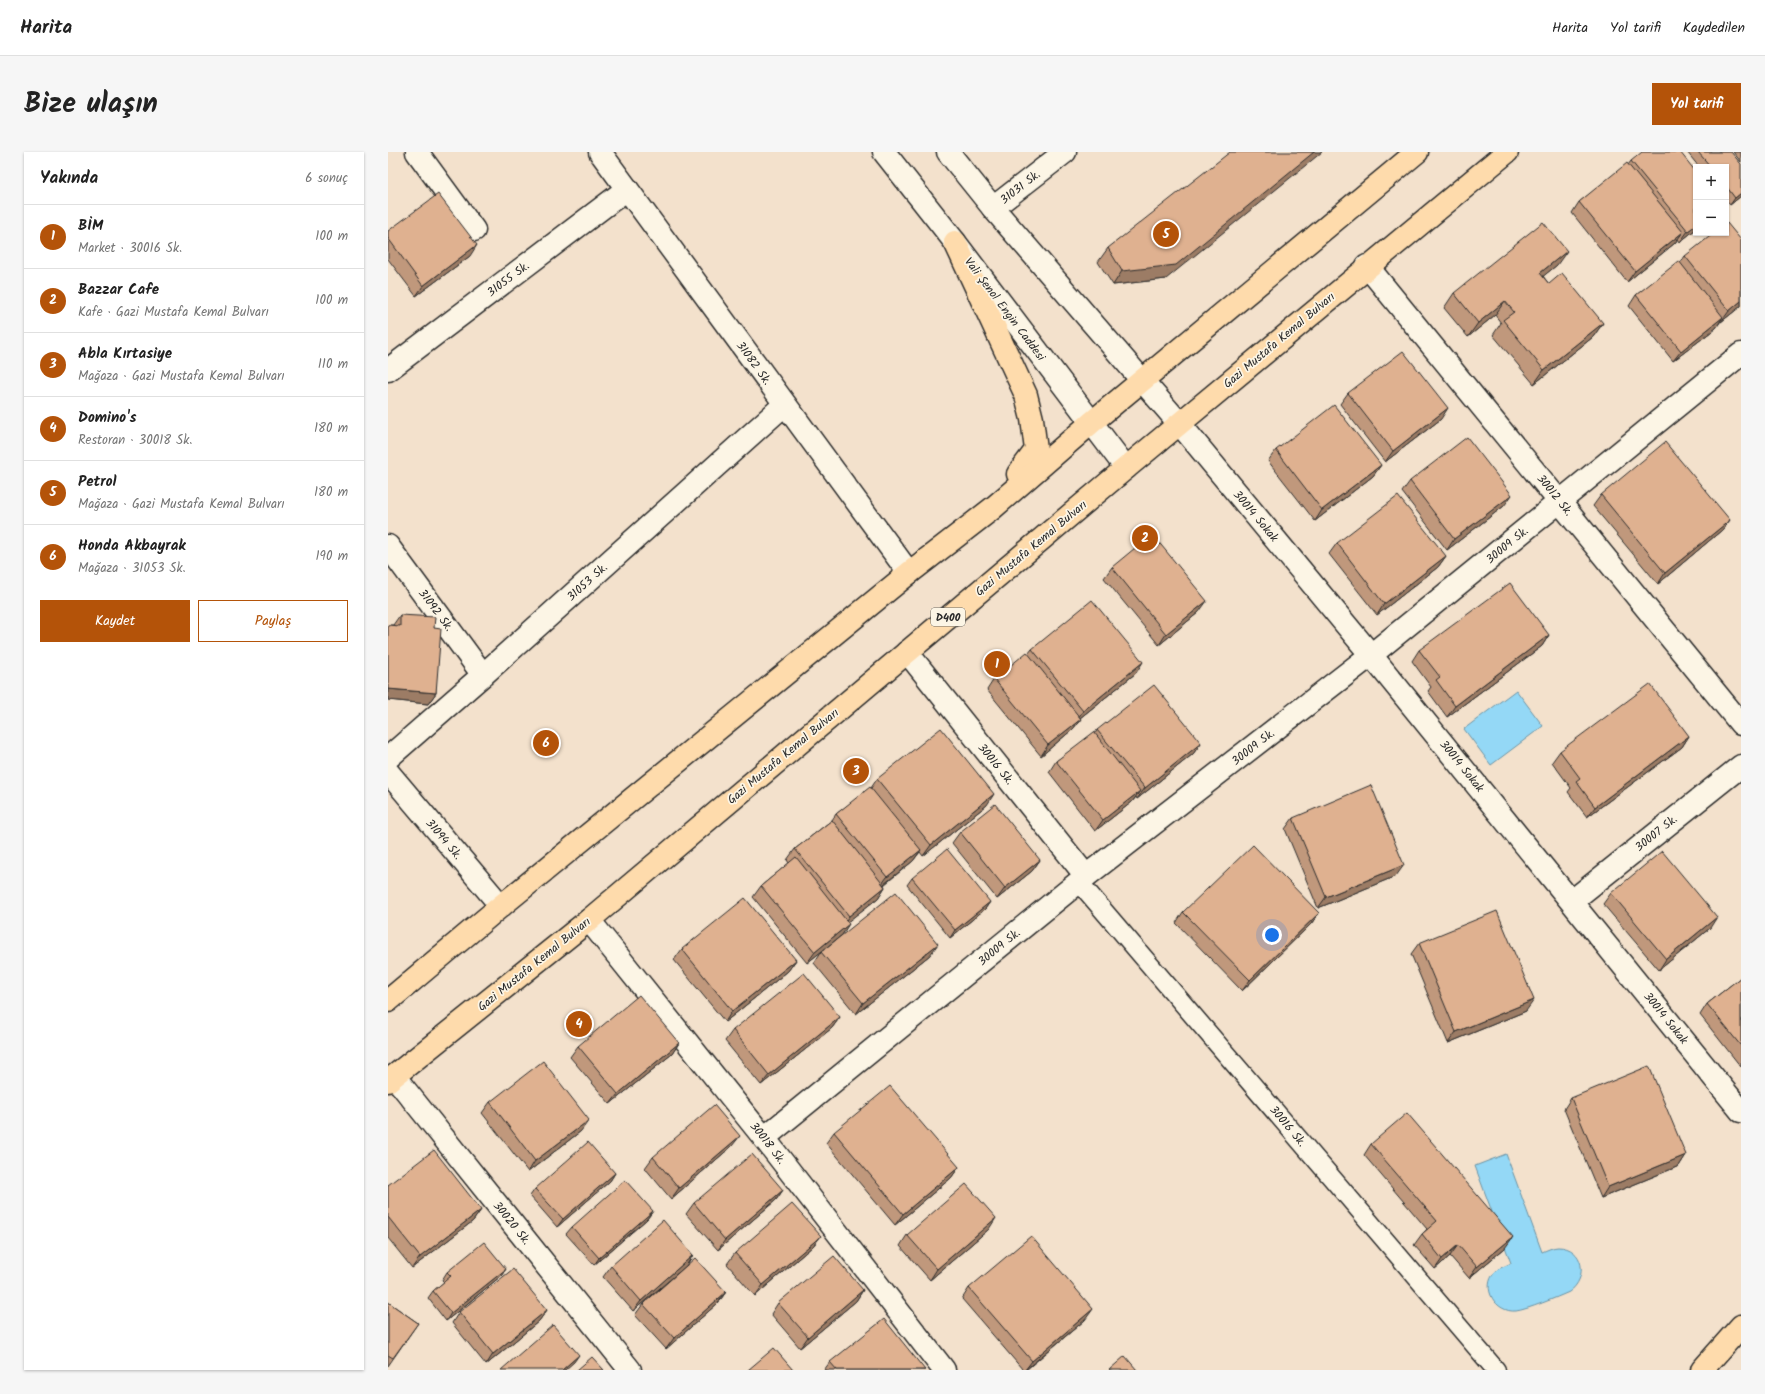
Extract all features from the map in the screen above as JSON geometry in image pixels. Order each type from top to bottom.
[{"type":"main road","points":[[388,1002],[501,906],[909,573],[993,508],[1091,423],[1417,152]]},
{"type":"main road","name":"Gazi Mustafa Kemal Bulvarı","points":[[391,1079],[589,920],[1179,423],[1367,266],[1507,152]]},
{"type":"main road","points":[[955,242],[1026,395],[1032,419],[1036,450],[993,508]]},
{"type":"main road","points":[[1702,1370],[1741,1326]]},
{"type":"street","points":[[417,152],[474,230]]},
{"type":"street","name":"31082 Sk.","points":[[600,152],[784,405],[909,573]]},
{"type":"street","name":"Vali Şenol Engin Caddesi","points":[[884,152],[955,242],[1126,468]]},
{"type":"street","points":[[948,152],[993,208],[1179,423]]},
{"type":"street","name":"31031 Sk.","points":[[993,208],[1065,152]]},
{"type":"street","name":"31055 Sk.","points":[[388,370],[627,189]]},
{"type":"street","name":"30012 Sk.","points":[[1367,266],[1741,724]]},
{"type":"street","name":"30009 Sk.","points":[[764,1138],[1083,879],[1371,655],[1741,354]]},
{"type":"street","name":"31053 Sk.","points":[[388,758],[483,675],[784,405]]},
{"type":"street","name":"30014 Sokak","points":[[1179,423],[1572,901],[1741,1111]]},
{"type":"street","name":"31092 Sk.","points":[[388,546],[483,675]]},
{"type":"street","name":"30016 Sk.","points":[[907,652],[1083,879],[1496,1370]]},
{"type":"street","name":"30007 Sk.","points":[[1572,901],[1741,766]]},
{"type":"street","name":"31094 Sk.","points":[[388,772],[501,906]]},
{"type":"street","name":"30018 Sk.","points":[[589,920],[764,1138],[944,1370]]},
{"type":"street","name":"30020 Sk.","points":[[391,1079],[630,1370]]},
{"type":"water","points":[[1516,690],[1543,726],[1491,765],[1464,729]]},
{"type":"water","points":[[1506,1154],[1542,1252],[1556,1247],[1567,1248],[1574,1252],[1581,1264],[1579,1279],[1569,1292],[1534,1306],[1516,1311],[1509,1311],[1502,1308],[1492,1298],[1490,1292],[1489,1285],[1495,1272],[1511,1263],[1475,1166]]},
{"type":"building","points":[[1230,152],[1314,152],[1176,265],[1122,271],[1108,248]]},
{"type":"building","points":[[1642,152],[1680,152],[1693,168],[1693,227],[1688,231],[1631,161]]},
{"type":"building","points":[[1698,152],[1731,152],[1741,164],[1741,193],[1735,198],[1729,190],[1729,164],[1708,164]]},
{"type":"building","points":[[1627,163],[1683,232],[1635,271],[1579,202]]},
{"type":"building","points":[[438,194],[477,245],[423,286],[388,238],[388,231]]},
{"type":"building","points":[[1543,222],[1567,251],[1540,273],[1549,284],[1562,273],[1603,323],[1544,370],[1503,320],[1514,312],[1505,301],[1478,323],[1454,293]]},
{"type":"building","points":[[1729,225],[1741,240],[1741,301],[1729,311],[1685,256],[1710,236],[1729,236]]},
{"type":"building","points":[[1679,261],[1723,317],[1681,351],[1636,295]]},
{"type":"building","points":[[1403,351],[1448,408],[1393,451],[1348,393]]},
{"type":"building","points":[[1334,405],[1381,465],[1322,510],[1276,450]]},
{"type":"building","points":[[1467,437],[1512,495],[1454,539],[1410,481]]},
{"type":"building","points":[[1665,442],[1730,520],[1665,573],[1601,495]]},
{"type":"building","points":[[1398,496],[1446,556],[1384,604],[1337,543]]},
{"type":"building","points":[[1152,534],[1207,601],[1166,634],[1112,567]]},
{"type":"building","points":[[1510,583],[1549,635],[1455,706],[1436,680],[1440,677],[1419,650]]},
{"type":"building","points":[[1092,600],[1143,662],[1083,711],[1032,649]]},
{"type":"building","points":[[400,615],[435,617],[434,628],[441,629],[436,693],[388,689],[388,625],[400,626]]},
{"type":"building","points":[[1027,652],[1081,719],[1048,745],[994,679]]},
{"type":"building","points":[[1650,684],[1689,736],[1595,807],[1576,781],[1580,778],[1560,751]]},
{"type":"building","points":[[1154,685],[1201,743],[1145,788],[1097,730]]},
{"type":"building","points":[[941,728],[994,794],[931,845],[877,779]]},
{"type":"building","points":[[1094,732],[1140,791],[1103,820],[1056,761]]},
{"type":"building","points":[[1371,785],[1404,865],[1326,897],[1293,818]]},
{"type":"building","points":[[870,787],[921,850],[887,877],[836,814]]},
{"type":"building","points":[[995,804],[1040,860],[1005,888],[960,832]]},
{"type":"building","points":[[832,820],[885,887],[849,916],[795,849]]},
{"type":"building","points":[[1253,845],[1319,913],[1250,980],[1183,912]]},
{"type":"building","points":[[947,849],[990,902],[955,930],[912,878]]},
{"type":"building","points":[[1662,851],[1717,917],[1666,959],[1611,893]]},
{"type":"building","points":[[796,857],[849,924],[815,952],[761,886]]},
{"type":"building","points":[[896,892],[938,944],[863,1003],[821,952]]},
{"type":"building","points":[[745,898],[796,960],[732,1011],[682,949]]},
{"type":"building","points":[[1497,911],[1534,1000],[1456,1032],[1419,943]]},
{"type":"building","points":[[804,973],[840,1017],[769,1075],[733,1030]]},
{"type":"building","points":[[1741,977],[1741,1046],[1707,1004]]},
{"type":"building","points":[[639,995],[679,1043],[618,1094],[578,1046]]},
{"type":"building","points":[[543,1061],[589,1120],[535,1161],[490,1102]]},
{"type":"building","points":[[1649,1066],[1686,1155],[1608,1187],[1571,1098]]},
{"type":"building","points":[[890,1086],[959,1167],[903,1214],[834,1132]]},
{"type":"building","points":[[714,1105],[740,1136],[679,1188],[653,1157]]},
{"type":"building","points":[[1407,1113],[1513,1237],[1477,1267],[1458,1245],[1442,1259],[1422,1234],[1437,1221],[1371,1144]]},
{"type":"building","points":[[588,1142],[615,1173],[563,1219],[535,1189]]},
{"type":"building","points":[[434,1150],[481,1210],[420,1257],[388,1217],[388,1185]]},
{"type":"building","points":[[752,1154],[783,1190],[725,1240],[694,1203]]},
{"type":"building","points":[[625,1180],[653,1211],[599,1258],[572,1227]]},
{"type":"building","points":[[966,1184],[996,1218],[937,1269],[907,1235]]},
{"type":"building","points":[[792,1204],[821,1236],[763,1285],[735,1253]]},
{"type":"building","points":[[663,1220],[693,1255],[641,1301],[611,1266]]},
{"type":"building","points":[[1031,1236],[1093,1309],[1032,1361],[969,1288]]},
{"type":"building","points":[[484,1242],[506,1269],[451,1313],[433,1291],[451,1276],[447,1272]]},
{"type":"building","points":[[834,1256],[863,1290],[808,1337],[778,1303]]},
{"type":"building","points":[[695,1258],[726,1292],[674,1338],[643,1304]]},
{"type":"building","points":[[513,1269],[547,1310],[493,1354],[459,1312]]},
{"type":"building","points":[[388,1302],[418,1323],[393,1358],[388,1355]]},
{"type":"building","points":[[884,1319],[925,1370],[837,1370],[830,1362]]},
{"type":"building","points":[[553,1325],[579,1355],[562,1370],[501,1370]]},
{"type":"building","points":[[774,1348],[793,1370],[748,1370]]},
{"type":"building","points":[[1125,1356],[1137,1370],[1109,1370]]},
{"type":"building","points":[[592,1357],[604,1370],[577,1370]]},
{"type":"place","name":"Petrol","points":[[1166,234]]},
{"type":"place","name":"Bazzar Cafe","points":[[1145,538]]},
{"type":"place","name":"BİM","points":[[997,664]]},
{"type":"place","name":"Honda Akbayrak","points":[[546,743]]},
{"type":"place","name":"Abla Kırtasiye","points":[[856,771]]},
{"type":"place","name":"Domino's","points":[[579,1024]]}]
